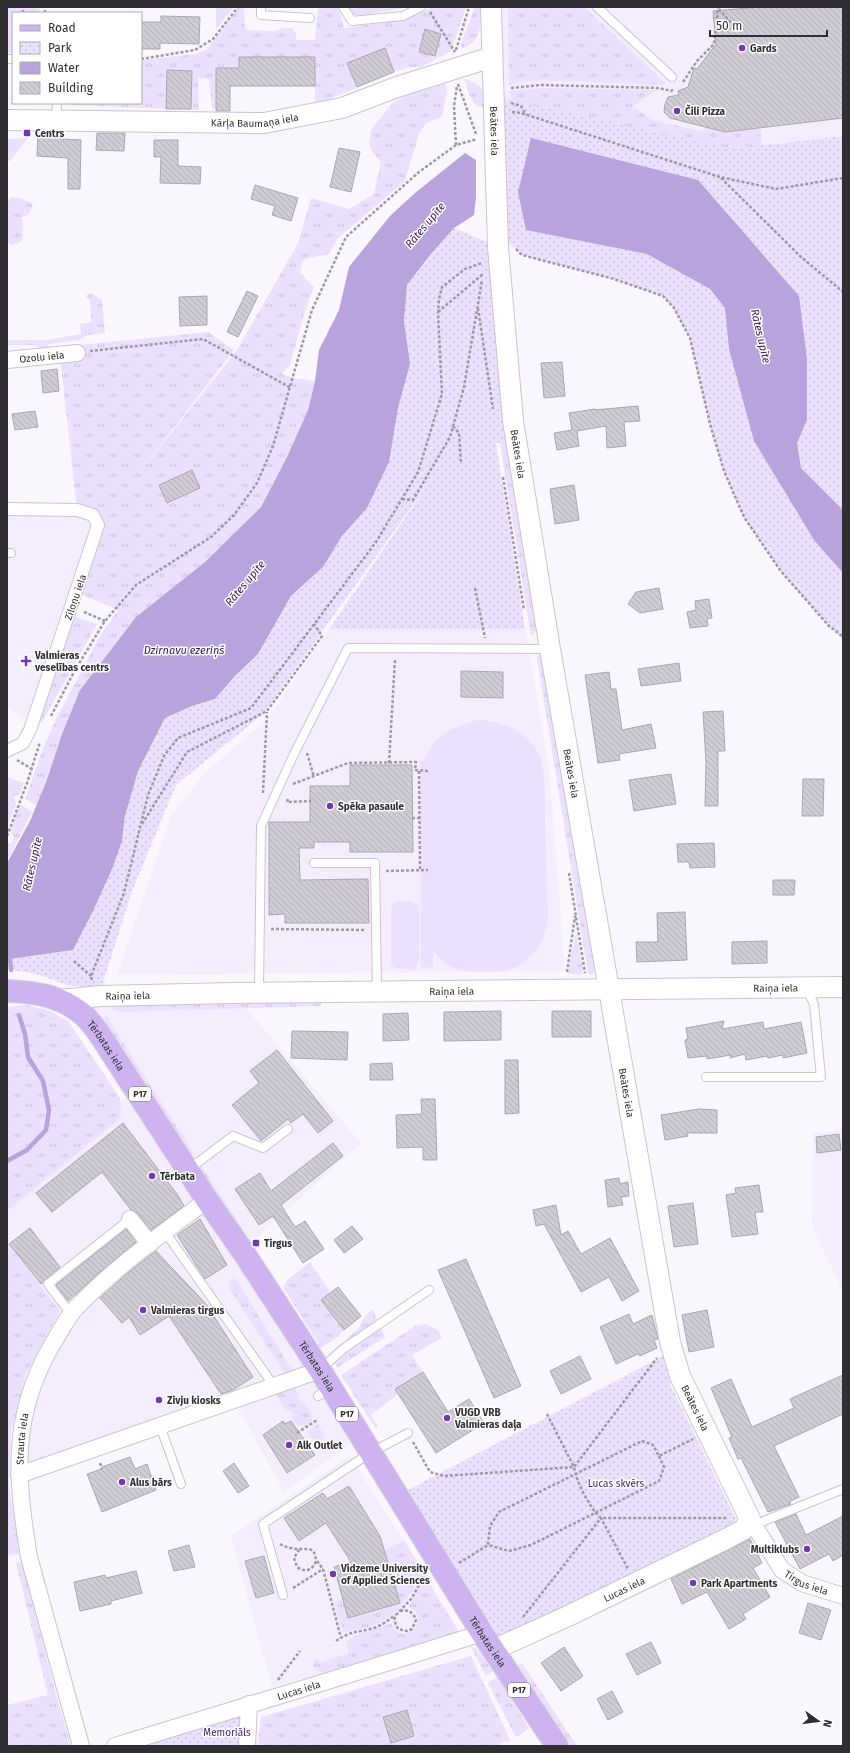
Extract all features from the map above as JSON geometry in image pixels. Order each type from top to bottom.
[{"type":"main road","name":"P17","points":[[7,991],[36,992],[60,1000]]},
{"type":"main road","name":"Tērbatas iela","points":[[60,1000],[82,1014],[98,1032],[207,1200],[242,1250],[323,1384],[370,1453],[488,1641],[557,1746]]},
{"type":"street","name":"Beātes iela","points":[[491,7],[498,248],[513,421],[550,649],[670,1342],[680,1376],[752,1522]]},
{"type":"street","name":"Kārļa Baumaņa iela","points":[[7,120],[57,111],[264,123],[342,108],[397,87],[492,57]]},
{"type":"street","name":"Ozolu iela","points":[[7,360],[77,353]]},
{"type":"street","name":"Ziloņu iela","points":[[7,509],[77,510],[93,515],[98,525],[30,730],[23,743],[7,751]]},
{"type":"street","name":"Raiņa iela","points":[[60,1000],[100,996],[259,992],[843,986]]},
{"type":"street","name":"Strauta iela","points":[[81,1746],[29,1557],[24,1528],[19,1475],[23,1414],[41,1364],[74,1311],[120,1267],[207,1200]]},
{"type":"street","points":[[130,1219],[150,1244]]},
{"type":"street","points":[[19,1475],[274,1386],[323,1384]]},
{"type":"street","name":"Lucas iela","points":[[116,1746],[249,1704],[488,1641],[568,1616],[743,1530],[752,1522]]},
{"type":"street","name":"Tirgus iela","points":[[752,1522],[782,1570],[802,1583],[843,1596]]},
{"type":"street","points":[[247,1746],[249,1704]]},
{"type":"lane","points":[[261,7],[261,15],[310,18]]},
{"type":"lane","points":[[343,7],[352,21],[403,16],[421,7]]},
{"type":"lane","points":[[597,7],[672,77]]},
{"type":"lane","points":[[259,992],[261,826],[278,788],[348,648],[550,649]]},
{"type":"lane","points":[[314,863],[375,863],[377,991]]},
{"type":"lane","points":[[706,1077],[821,1077],[814,1004],[806,987]]},
{"type":"lane","points":[[188,1170],[233,1136],[263,1148],[288,1129]]},
{"type":"lane","points":[[74,1311],[48,1284],[130,1219]]},
{"type":"lane","points":[[165,1232],[274,1386]]},
{"type":"lane","points":[[323,1384],[343,1349],[429,1290]]},
{"type":"lane","points":[[160,1426],[181,1484]]},
{"type":"lane","points":[[283,1595],[263,1524],[370,1453],[408,1433]]},
{"type":"lane","points":[[752,1522],[843,1489]]},
{"type":"path","points":[[142,59],[195,50],[213,39],[238,7]]},
{"type":"path","points":[[428,7],[455,52],[469,7]]},
{"type":"path","points":[[720,8],[737,30]]},
{"type":"path","points":[[506,89],[541,85],[659,88],[671,91],[684,82],[697,61],[714,44],[720,8]]},
{"type":"path","points":[[69,682],[105,621],[136,585],[211,537],[234,515],[257,483],[273,446],[291,388],[312,310],[346,237],[419,172],[455,146],[477,138],[457,81],[454,106],[455,146]]},
{"type":"path","points":[[507,102],[521,106],[527,115]]},
{"type":"path","points":[[507,111],[522,113],[720,177],[776,189],[843,178]]},
{"type":"path","points":[[720,177],[800,256],[843,292]]},
{"type":"path","points":[[514,247],[522,255],[614,279],[663,296],[674,308],[690,338],[710,424],[724,471],[744,517],[780,570],[828,625],[843,637]]},
{"type":"path","points":[[74,961],[91,976],[124,894],[148,795],[164,756],[178,738],[251,708],[376,542],[418,472],[442,394],[438,313],[442,287],[465,269],[484,262]]},
{"type":"path","points":[[402,499],[413,500],[450,437],[464,387],[483,274],[438,313]]},
{"type":"path","points":[[77,353],[204,339],[291,388]]},
{"type":"path","points":[[452,426],[458,433],[461,464]]},
{"type":"path","points":[[475,588],[487,648]]},
{"type":"path","points":[[71,606],[105,621]]},
{"type":"path","points":[[141,826],[187,752],[267,711],[322,636],[314,624]]},
{"type":"path","points":[[390,762],[396,649]]},
{"type":"path","points":[[262,796],[267,711]]},
{"type":"path","points":[[303,737],[314,777]]},
{"type":"path","points":[[7,836],[41,741]]},
{"type":"path","points":[[278,788],[314,777],[348,763],[416,762],[415,770],[428,771]]},
{"type":"path","points":[[419,771],[420,870]]},
{"type":"path","points":[[291,785],[287,802],[310,801]]},
{"type":"path","points":[[412,818],[420,818]]},
{"type":"path","points":[[375,871],[428,870]]},
{"type":"path","points":[[566,976],[575,913]]},
{"type":"path","points":[[271,929],[376,930]]},
{"type":"path","points":[[408,1433],[430,1472],[444,1476],[574,1467],[649,1367],[670,1342]]},
{"type":"path","points":[[547,1414],[574,1467],[575,1474],[594,1513],[601,1518],[635,1583]]},
{"type":"path","points":[[298,1433],[317,1420]]},
{"type":"path","points":[[659,1456],[707,1431]]},
{"type":"path","points":[[459,1563],[488,1546],[509,1551],[531,1545],[660,1481],[664,1468],[653,1445],[642,1441],[499,1512],[490,1526],[488,1546]]},
{"type":"path","points":[[601,1518],[752,1522]]},
{"type":"path","points":[[521,1619],[601,1518]]},
{"type":"path","points":[[316,1561],[311,1569],[301,1570],[297,1567],[294,1558],[296,1553],[304,1548],[313,1551],[316,1561],[323,1569],[341,1638]]},
{"type":"path","points":[[283,1595],[323,1569]]},
{"type":"path","points":[[336,1641],[348,1633],[374,1628],[396,1615],[412,1598],[426,1572]]},
{"type":"path","points":[[396,1615],[394,1620],[398,1629],[402,1631],[412,1629],[416,1620],[414,1615],[405,1610],[400,1611]]},
{"type":"path","points":[[276,1684],[282,1673],[300,1651]]},
{"type":"shaded area","points":[[491,7],[843,7],[843,136],[731,149],[493,96]]},
{"type":"shaded area","name":"Valmieras veselības centrs","points":[[7,512],[70,513],[85,517],[90,527],[25,721],[7,708]]},
{"type":"shaded area","points":[[329,629],[525,629],[549,766],[565,971],[117,975],[171,817],[204,774],[268,718]]},
{"type":"shaded area","points":[[233,993],[361,1143],[243,1250],[361,1437],[284,1492],[234,1400],[19,1475],[20,1438],[60,1331],[7,1253],[7,1191],[136,1089],[60,1000]]},
{"type":"shaded area","points":[[843,1130],[843,1292],[812,1226],[813,1133]]},
{"type":"shaded area","name":"Vidzeme University of Applied Sciences","points":[[350,1456],[459,1632],[457,1636],[272,1687],[231,1536]]},
{"type":"green space","points":[[7,7],[38,7],[40,12],[12,12],[12,53],[7,53]]},
{"type":"green space","points":[[216,7],[234,7],[216,29]]},
{"type":"green space","points":[[239,7],[244,7],[245,28],[247,30],[275,31],[283,28],[292,28],[296,34],[296,40],[315,40],[318,7],[338,7],[344,28],[405,20],[433,7],[466,7],[451,51],[421,67],[410,67],[394,72],[315,105],[315,57],[239,57],[239,68],[230,68],[230,109],[212,108],[209,79],[198,78],[199,110],[68,105],[142,104],[142,60],[196,54],[207,49]]},
{"type":"green space","points":[[348,7],[409,7],[359,16],[352,13]]},
{"type":"green space","points":[[475,7],[480,7],[480,27],[477,38],[468,46],[461,49],[461,44]]},
{"type":"green space","points":[[508,7],[584,7],[665,83],[663,85],[544,80],[520,82],[509,85]]},
{"type":"green space","points":[[465,79],[479,85],[483,92],[485,107],[476,106],[468,92]]},
{"type":"green space","points":[[446,84],[447,92],[442,117],[426,123],[419,134],[405,181],[337,239],[329,254],[311,258],[302,262],[300,273],[314,287],[305,311],[290,365],[282,374],[294,378],[315,381],[308,410],[287,457],[261,507],[205,562],[136,617],[80,690],[62,734],[37,805],[25,799],[44,746],[56,719],[100,636],[118,610],[76,592],[98,525],[77,510],[59,347],[208,332],[234,350],[126,490],[237,350],[298,243],[311,198],[349,209],[374,194],[381,161],[373,153],[369,144],[371,130],[394,102],[409,94]]},
{"type":"green space","points":[[545,88],[656,90],[633,106],[652,120],[704,132],[705,127],[725,132],[760,128],[765,184],[513,103],[509,91]]},
{"type":"green space","points":[[493,96],[731,149],[843,136],[843,639],[828,625],[780,570],[744,517],[724,471],[710,424],[690,338],[674,308],[663,296],[614,279],[522,255],[510,244],[498,247]]},
{"type":"green space","points":[[28,138],[10,161],[7,161],[7,139]]},
{"type":"green space","points":[[11,197],[21,198],[33,204],[29,214],[22,217],[23,239],[17,244],[11,245],[7,242],[7,201]]},
{"type":"green space","points":[[454,228],[498,247],[516,441],[496,443],[525,629],[329,629],[438,470],[263,714],[176,785],[132,891],[101,989],[67,985],[37,974],[11,970],[10,959],[73,950],[122,841],[125,816],[138,770],[165,718],[192,706],[215,699],[235,676],[258,654],[291,596],[323,567],[342,536],[367,508],[410,364],[404,321],[407,285],[430,255]]},
{"type":"green space","points":[[490,288],[538,625],[535,633],[531,636],[494,406]]},
{"type":"green space","points":[[87,294],[92,294],[102,300],[105,333],[87,335],[80,340],[49,344],[46,350],[41,350],[36,345],[7,345],[7,340],[47,340],[81,334],[80,324],[91,322],[90,299],[87,298]]},
{"type":"green space","points":[[73,616],[97,624],[42,722],[35,725]]},
{"type":"green space","points":[[539,654],[543,655],[595,964],[594,973],[591,975],[588,973],[537,658]]},
{"type":"green space","points":[[478,720],[496,722],[512,728],[527,738],[533,745],[540,758],[544,774],[548,921],[540,944],[525,961],[515,968],[501,971],[483,972],[461,970],[449,965],[433,950],[433,967],[421,968],[420,762],[423,762],[433,745],[444,734],[451,729]]},
{"type":"green space","points":[[7,777],[24,783],[20,794],[14,796],[16,804],[7,827]]},
{"type":"green space","points":[[20,804],[32,812],[9,857],[7,858],[7,842],[11,844],[14,837],[10,831]]},
{"type":"green space","points":[[396,901],[409,901],[417,904],[419,908],[419,961],[414,970],[395,968],[391,964],[391,910]]},
{"type":"green space","points":[[576,933],[583,970],[581,975],[568,973]]},
{"type":"green space","points":[[321,997],[321,1006],[123,1012],[114,1011],[110,1004]]},
{"type":"green space","points":[[27,1005],[50,1011],[68,1021],[120,1098],[121,1113],[119,1119],[7,1211],[7,1007]]},
{"type":"green space","points":[[106,1016],[193,1152],[190,1155],[104,1019]]},
{"type":"green space","points":[[200,1164],[243,1230],[239,1233],[198,1166]]},
{"type":"green space","points":[[7,1243],[60,1311],[26,1374],[11,1431],[9,1485],[20,1553],[7,1556]]},
{"type":"green space","points":[[310,1262],[331,1293],[321,1300],[344,1330],[339,1336],[321,1348],[283,1287],[288,1279]]},
{"type":"green space","points":[[235,1277],[293,1372],[285,1374],[230,1289],[228,1284]]},
{"type":"green space","points":[[372,1309],[385,1337],[337,1368],[329,1354],[358,1329],[364,1318]]},
{"type":"green space","points":[[426,1324],[438,1330],[442,1338],[412,1355],[423,1372],[371,1415],[378,1427],[376,1429],[341,1375],[415,1326]]},
{"type":"green space","name":"Lucas skvērs","points":[[663,1356],[671,1386],[736,1519],[729,1529],[500,1638],[406,1491]]},
{"type":"green space","points":[[295,1386],[299,1399],[306,1406],[312,1418],[312,1421],[305,1425],[298,1426],[291,1417],[294,1416],[292,1411],[286,1410],[275,1392]]},
{"type":"green space","points":[[318,1424],[325,1438],[320,1441],[312,1439],[307,1432]]},
{"type":"green space","points":[[404,1540],[422,1570],[405,1602],[392,1614],[377,1624],[343,1632],[334,1602],[343,1599],[349,1618],[400,1603],[385,1551]]},
{"type":"green space","points":[[22,1562],[56,1695],[71,1746],[7,1746],[7,1705],[48,1695],[16,1563]]},
{"type":"green space","points":[[425,1577],[459,1632],[457,1636],[322,1673],[314,1667],[314,1660],[317,1659],[321,1662],[349,1653],[346,1642],[349,1639],[391,1623],[395,1630],[401,1634],[411,1632],[418,1623],[418,1617],[409,1606]]},
{"type":"green space","points":[[471,1647],[476,1648],[493,1671],[486,1676]]},
{"type":"green space","points":[[471,1656],[510,1740],[507,1743],[505,1741],[496,1746],[258,1746],[261,1717]]},
{"type":"green space","points":[[522,1663],[577,1746],[570,1746],[518,1665]]},
{"type":"green space","points":[[498,1677],[529,1728],[516,1737],[488,1683]]},
{"type":"green space","name":"Memoriāls","points":[[243,1712],[241,1746],[136,1746]]},
{"type":"water","points":[[531,138],[698,180],[799,296],[807,359],[807,420],[797,443],[801,468],[843,510],[843,573],[814,540],[754,441],[729,349],[725,308],[710,289],[647,254],[526,230],[518,192]]},
{"type":"water","name":"Dzirnavu ezeriņš","points":[[465,153],[476,160],[476,197],[474,215],[454,228],[430,255],[407,285],[404,321],[410,364],[398,408],[389,462],[367,508],[342,536],[323,567],[291,596],[258,654],[235,676],[215,699],[192,706],[165,718],[138,771],[125,816],[122,841],[112,869],[73,950],[10,959],[7,957],[7,863],[30,821],[80,690],[136,617],[205,562],[261,507],[287,457],[308,410],[315,381],[319,350],[339,310],[349,267],[390,216],[415,193]]},
{"type":"building","points":[[761,7],[843,7],[843,118],[725,132],[670,118],[664,112],[668,97],[679,95],[678,91],[688,87],[694,68],[697,69],[716,44],[713,11]]},
{"type":"building","points":[[161,16],[200,17],[199,44],[160,43],[160,49],[142,49],[142,22],[161,22]]},
{"type":"building","points":[[425,29],[441,34],[435,56],[419,52]]},
{"type":"building","points":[[385,48],[394,72],[357,87],[347,63]]},
{"type":"building","points":[[239,57],[315,57],[315,86],[230,86],[230,111],[216,111],[216,68],[239,68]]},
{"type":"building","points":[[167,70],[192,71],[191,109],[166,109]]},
{"type":"building","points":[[38,133],[61,134],[61,139],[81,140],[80,189],[68,189],[68,158],[37,156]]},
{"type":"building","points":[[97,133],[125,133],[124,151],[96,150]]},
{"type":"building","points":[[154,140],[178,140],[178,166],[201,167],[200,184],[160,183],[161,157],[154,157]]},
{"type":"building","points":[[339,148],[360,152],[351,192],[330,187]]},
{"type":"building","points":[[255,185],[298,198],[291,221],[272,215],[275,206],[251,199]]},
{"type":"building","points":[[247,291],[258,296],[238,337],[227,332]]},
{"type":"building","points":[[207,296],[207,325],[180,326],[179,297]]},
{"type":"building","points":[[562,362],[565,396],[544,398],[541,363]]},
{"type":"building","points":[[57,369],[59,391],[43,393],[41,371]]},
{"type":"building","points":[[638,406],[640,421],[624,422],[626,446],[607,448],[606,426],[577,431],[579,446],[557,450],[554,433],[572,430],[569,413],[595,409]]},
{"type":"building","points":[[35,411],[38,427],[15,430],[12,414]]},
{"type":"building","points":[[192,470],[200,488],[167,503],[159,485]]},
{"type":"building","points":[[574,485],[579,520],[555,524],[550,489]]},
{"type":"building","points":[[659,588],[663,609],[640,613],[628,604],[636,592]]},
{"type":"building","points":[[709,599],[712,618],[707,619],[708,626],[690,628],[687,612],[696,610],[695,601]]},
{"type":"building","points":[[679,663],[681,681],[641,686],[638,669]]},
{"type":"building","points":[[461,671],[503,672],[503,698],[461,697]]},
{"type":"building","points":[[609,672],[611,689],[616,689],[622,730],[651,724],[656,748],[619,754],[620,760],[598,763],[585,675]]},
{"type":"building","points":[[723,711],[725,751],[718,751],[718,806],[705,806],[706,762],[703,712]]},
{"type":"building","points":[[350,765],[412,765],[413,852],[350,852],[350,842],[314,842],[314,848],[299,848],[300,880],[368,879],[369,923],[285,923],[285,914],[269,915],[269,822],[310,822],[310,786],[350,786]]},
{"type":"building","points":[[671,774],[676,804],[634,811],[629,780]]},
{"type":"building","points":[[803,779],[824,779],[823,816],[802,816]]},
{"type":"building","points":[[714,843],[715,867],[690,868],[689,862],[678,862],[677,844]]},
{"type":"building","points":[[773,880],[795,880],[794,895],[773,895]]},
{"type":"building","points":[[685,912],[687,960],[637,962],[636,942],[658,942],[657,913]]},
{"type":"building","points":[[767,941],[767,963],[732,964],[732,942]]},
{"type":"building","points":[[501,1011],[501,1040],[444,1041],[444,1012]]},
{"type":"building","points":[[552,1011],[591,1011],[591,1037],[552,1037]]},
{"type":"building","points":[[408,1013],[409,1040],[383,1041],[383,1014]]},
{"type":"building","points":[[724,1021],[722,1029],[763,1022],[764,1029],[801,1022],[807,1053],[783,1058],[783,1055],[746,1060],[745,1054],[730,1058],[731,1055],[707,1059],[707,1056],[688,1058],[685,1040],[688,1039],[686,1028]]},
{"type":"building","points":[[292,1031],[348,1032],[347,1060],[291,1058]]},
{"type":"building","points":[[277,1050],[333,1121],[318,1133],[303,1114],[291,1123],[288,1119],[261,1141],[232,1105],[259,1083],[250,1071]]},
{"type":"building","points":[[505,1060],[518,1060],[519,1113],[505,1114]]},
{"type":"building","points":[[392,1063],[393,1080],[370,1080],[370,1064]]},
{"type":"building","points":[[421,1099],[435,1099],[437,1160],[423,1160],[423,1147],[397,1148],[396,1115],[422,1114]]},
{"type":"building","points":[[699,1109],[717,1110],[717,1133],[687,1133],[688,1136],[665,1140],[661,1115]]},
{"type":"building","points":[[123,1123],[177,1194],[184,1206],[151,1230],[137,1213],[131,1210],[102,1172],[52,1212],[36,1193]]},
{"type":"building","points":[[839,1134],[841,1150],[817,1153],[816,1137]]},
{"type":"building","points":[[333,1143],[343,1156],[281,1205],[295,1227],[305,1221],[324,1249],[303,1263],[273,1216],[259,1225],[235,1189],[260,1173],[271,1191]]},
{"type":"building","points":[[619,1178],[620,1184],[628,1182],[629,1196],[621,1197],[623,1205],[608,1207],[605,1180]]},
{"type":"building","points":[[759,1185],[763,1212],[755,1212],[758,1234],[732,1237],[726,1195],[736,1193],[735,1188]]},
{"type":"building","points":[[693,1203],[698,1244],[674,1247],[668,1206]]},
{"type":"building","points":[[556,1205],[561,1235],[568,1231],[581,1254],[610,1238],[639,1291],[622,1301],[609,1277],[581,1292],[544,1224],[536,1226],[533,1210]]},
{"type":"building","points":[[200,1219],[227,1265],[205,1279],[177,1235]]},
{"type":"building","points":[[352,1226],[363,1239],[344,1253],[334,1240]]},
{"type":"building","points":[[30,1228],[60,1267],[41,1284],[9,1244]]},
{"type":"building","points":[[126,1229],[136,1242],[68,1301],[56,1285]]},
{"type":"building","points":[[156,1251],[206,1304],[253,1377],[233,1390],[221,1394],[169,1316],[140,1335],[129,1317],[122,1323],[100,1298],[129,1272]]},
{"type":"building","points":[[466,1259],[521,1386],[494,1398],[438,1270]]},
{"type":"building","points":[[338,1287],[361,1316],[344,1330],[321,1300]]},
{"type":"building","points":[[707,1310],[714,1347],[689,1352],[682,1315]]},
{"type":"building","points":[[629,1314],[633,1324],[652,1315],[658,1339],[654,1340],[657,1348],[640,1356],[638,1354],[616,1364],[600,1327]]},
{"type":"building","points":[[580,1356],[591,1379],[561,1394],[550,1371]]},
{"type":"building","name":"VUGD VRB Valmieras daļa","points":[[423,1372],[448,1412],[469,1399],[484,1423],[436,1453],[395,1389]]},
{"type":"building","points":[[843,1375],[843,1414],[774,1446],[799,1497],[789,1502],[791,1504],[768,1512],[741,1458],[738,1459],[729,1438],[732,1437],[711,1388],[731,1379],[752,1427],[794,1408],[790,1399]]},
{"type":"building","name":"Alk Outlet","points":[[283,1421],[285,1424],[291,1421],[315,1455],[287,1473],[263,1435]]},
{"type":"building","name":"Alus bārs","points":[[130,1457],[135,1469],[147,1464],[156,1490],[102,1512],[87,1474]]},
{"type":"building","points":[[234,1463],[249,1486],[238,1493],[223,1471]]},
{"type":"building","points":[[349,1486],[380,1536],[400,1603],[348,1618],[334,1567],[351,1562],[326,1523],[299,1541],[284,1518],[323,1493],[327,1499]]},
{"type":"building","points":[[796,1514],[806,1535],[843,1516],[843,1555],[833,1561],[829,1554],[800,1569],[775,1522]]},
{"type":"building","points":[[750,1539],[762,1563],[753,1568],[770,1597],[743,1614],[746,1619],[729,1629],[707,1592],[682,1604],[671,1579]]},
{"type":"building","points":[[189,1545],[195,1567],[174,1571],[168,1551]]},
{"type":"building","points":[[264,1556],[274,1593],[256,1598],[245,1561]]},
{"type":"building","points":[[136,1571],[142,1593],[111,1601],[111,1604],[80,1611],[74,1582],[105,1575],[106,1578]]},
{"type":"building","points":[[808,1603],[831,1610],[821,1640],[799,1633]]},
{"type":"building","points":[[651,1642],[661,1663],[637,1675],[626,1654]]},
{"type":"building","points":[[564,1647],[583,1676],[561,1691],[541,1663]]},
{"type":"building","points":[[612,1691],[623,1712],[608,1720],[597,1699]]},
{"type":"building","points":[[407,1710],[414,1736],[391,1743],[383,1717]]},
{"type":"waterway","name":"Rātes upīte","points":[[10,959],[11,970]]},
{"type":"waterway","name":"Rātes upīte","points":[[7,1161],[27,1150],[46,1130],[49,1110],[43,1081],[28,1057],[25,1034],[19,1015]]},
{"type":"place","name":"Gards","points":[[742,48]]},
{"type":"place","name":"Čili Pizza","points":[[677,111]]},
{"type":"place","name":"Centrs","points":[[27,133]]},
{"type":"place","name":"Valmieras veselības centrs","points":[[26,661]]},
{"type":"place","name":"Spēka pasaule","points":[[330,806]]},
{"type":"place","name":"Tērbata","points":[[152,1176]]},
{"type":"place","name":"Tirgus","points":[[256,1243]]},
{"type":"place","name":"Valmieras tirgus","points":[[143,1310]]},
{"type":"place","name":"Zivju kiosks","points":[[159,1400]]},
{"type":"place","name":"VUGD VRB Valmieras daļa","points":[[447,1418]]},
{"type":"place","name":"Alk Outlet","points":[[289,1445]]},
{"type":"place","name":"Alus bārs","points":[[122,1482]]},
{"type":"place","name":"Multiklubs","points":[[807,1549]]},
{"type":"place","name":"Vidzeme University of Applied Sciences","points":[[333,1574]]},
{"type":"place","name":"Park Apartments","points":[[693,1583]]}]
